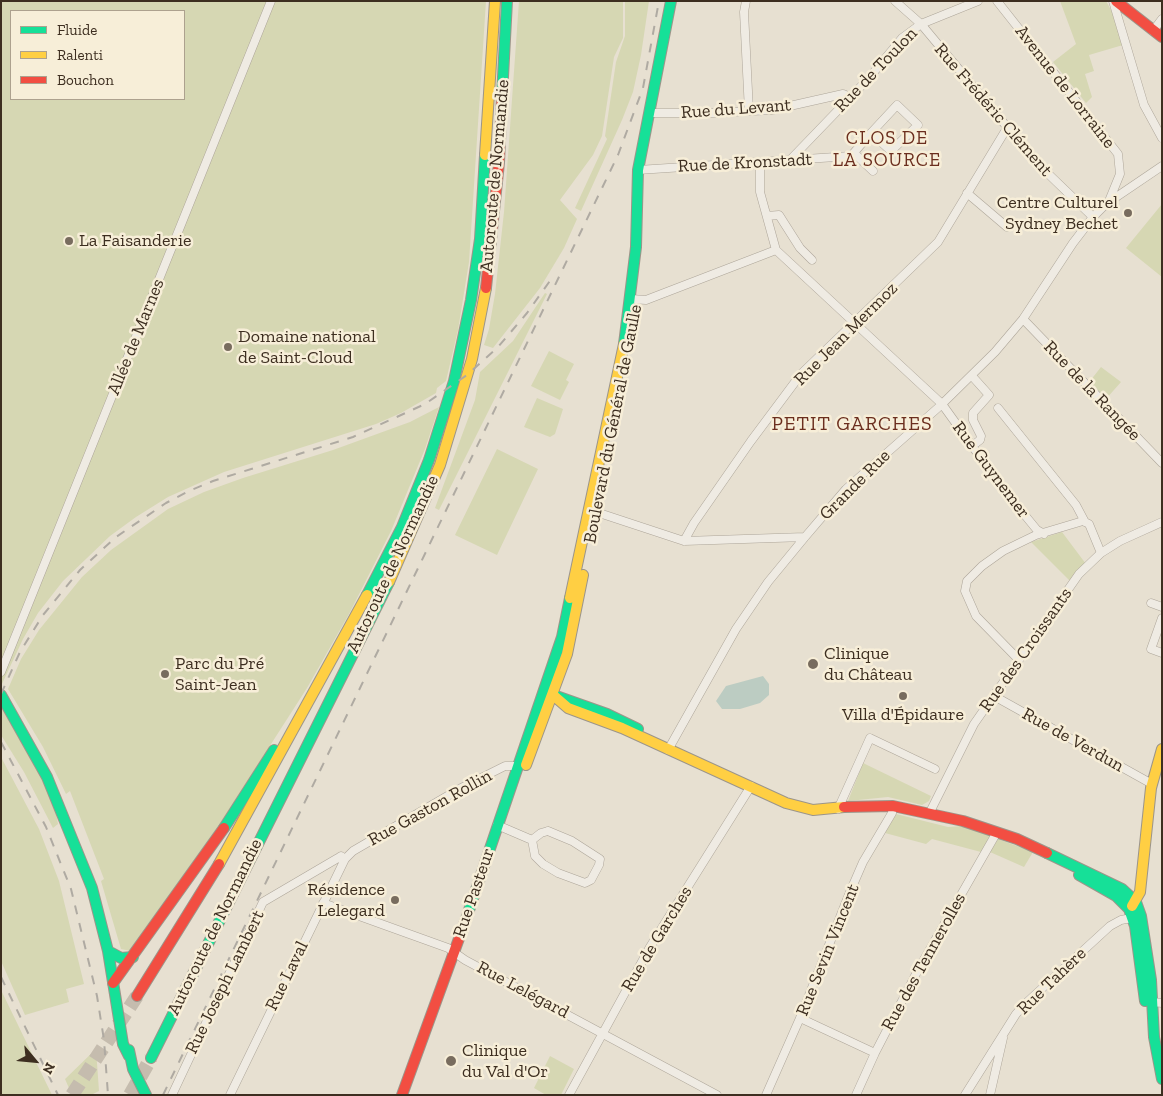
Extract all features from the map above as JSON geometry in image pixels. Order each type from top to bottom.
[{"type":"main road","name":"Autoroute de Normandie","points":[[137,996],[205,888],[300,719],[402,527],[429,460],[454,381],[471,300],[480,239],[495,1]]},
{"type":"main road","name":"Autoroute de Normandie","points":[[150,1058],[392,576],[440,466],[467,377],[484,303],[499,164],[508,1]]},
{"type":"main road","name":"Boulevard du Général de Gaulle","points":[[652,113],[671,1]]},
{"type":"main road","name":"Boulevard du Général de Gaulle","points":[[549,693],[561,655],[631,343],[641,169],[676,1]]},
{"type":"main road","points":[[1114,1],[1162,38]]},
{"type":"main road","name":"Boulevard du Général de Gaulle","points":[[549,693],[561,672],[561,655]]},
{"type":"main road","points":[[549,693],[620,719],[665,749],[798,807],[813,810],[853,806],[893,806],[997,832],[1066,862],[1082,877],[1132,907],[1157,1003],[1154,1037]]},
{"type":"main road","name":"Rue Pasteur","points":[[500,826],[517,766],[549,693]]},
{"type":"main road","name":"Rue Pasteur","points":[[412,1095],[417,1074],[500,826],[549,693]]},
{"type":"main road","points":[[1,695],[36,754],[59,804],[92,888],[115,980],[129,1056],[135,1075],[146,1095]]},
{"type":"main road","points":[[129,1056],[123,1044],[115,998],[115,980],[216,840],[289,727],[300,719]]},
{"type":"main road","points":[[1162,749],[1152,784],[1139,896],[1132,907],[1146,1013],[1154,1037],[1162,1080]]},
{"type":"main road","points":[[108,951],[121,958],[133,957]]},
{"type":"main road","name":"Rue Pasteur","points":[[402,1095],[457,953]]},
{"type":"street","name":"Allée de Marnes","points":[[1,672],[271,1]]},
{"type":"street","points":[[746,1],[744,12],[749,111]]},
{"type":"street","name":"Rue Frédéric Clément","points":[[895,1],[921,24],[1038,164],[1093,217]]},
{"type":"street","name":"Rue de Toulon","points":[[789,161],[850,97],[902,38],[921,24],[978,1]]},
{"type":"street","name":"Avenue de Lorraine","points":[[997,1],[1118,154],[1120,174],[1111,198],[1106,204]]},
{"type":"street","points":[[1114,1],[1144,105],[1162,138]]},
{"type":"street","points":[[1152,30],[1162,19]]},
{"type":"street","name":"Rue du Levant","points":[[652,113],[749,111],[798,106],[843,94],[850,97]]},
{"type":"street","points":[[872,133],[891,151],[918,124],[897,105],[852,155],[873,171]]},
{"type":"street","name":"Rue Jean Mermoz","points":[[684,541],[694,523],[751,441],[802,374],[938,242],[1007,128]]},
{"type":"street","name":"Rue de Kronstadt","points":[[641,169],[789,161],[852,155]]},
{"type":"street","points":[[634,299],[646,300],[776,250],[760,192],[760,162]]},
{"type":"street","name":"Grande Rue","points":[[665,749],[736,629],[768,582],[805,537],[846,489],[972,376],[1023,319],[1073,243],[1093,217],[1106,204],[1162,166]]},
{"type":"street","points":[[967,193],[1007,227]]},
{"type":"street","points":[[767,216],[778,216],[800,248],[812,260]]},
{"type":"street","name":"Rue Guynemer","points":[[776,250],[942,404],[1037,530],[1044,534]]},
{"type":"street","name":"Rue de la Rangée","points":[[1023,319],[1162,463]]},
{"type":"street","points":[[972,376],[989,395],[972,413],[973,420],[981,436],[980,440],[972,446]]},
{"type":"street","points":[[998,408],[1076,505],[1085,522],[1089,524],[1101,553]]},
{"type":"street","points":[[593,511],[684,541],[805,537]]},
{"type":"street","points":[[1019,660],[976,616],[965,586],[969,578],[991,558],[1031,538],[1085,522]]},
{"type":"street","name":"Rue des Croissants","points":[[928,814],[953,763],[994,696],[1075,579],[1101,553],[1127,537],[1162,522]]},
{"type":"street","points":[[1151,603],[1162,607]]},
{"type":"street","points":[[1162,618],[1151,649],[1162,654]]},
{"type":"street","name":"Rue de Verdun","points":[[994,696],[1152,784]]},
{"type":"street","points":[[838,809],[870,738],[935,769]]},
{"type":"street","name":"Rue Gaston Rollin","points":[[345,858],[353,851],[463,787],[505,766],[517,766]]},
{"type":"street","name":"Rue de Garches","points":[[569,1095],[650,947],[751,786]]},
{"type":"street","name":"Rue Sevin Vincent","points":[[766,1095],[800,1018],[863,862],[892,813],[893,806]]},
{"type":"street","points":[[500,826],[532,840]]},
{"type":"street","points":[[555,832],[596,854],[600,858],[599,864],[591,880],[585,883],[558,873],[543,864],[535,856],[532,840],[541,833],[555,832]]},
{"type":"street","name":"Rue des Tennerolles","points":[[856,1095],[875,1053],[918,970],[997,832]]},
{"type":"street","name":"Rue Joseph Lambert","points":[[172,1095],[263,902],[341,856],[345,858]]},
{"type":"street","name":"Rue Laval","points":[[230,1095],[345,858]]},
{"type":"street","name":"Rue Lelégard","points":[[322,903],[457,953],[465,960],[603,1032],[717,1095]]},
{"type":"street","name":"Rue Tahère","points":[[965,1095],[1025,1004],[1110,926],[1121,920],[1132,907]]},
{"type":"street","points":[[800,1018],[875,1053]]},
{"type":"street","points":[[990,1095],[1004,1034]]},
{"type":"green space","name":"Domaine national de Saint-Cloud","points":[[1,1],[486,1],[469,262],[458,330],[446,381],[437,388],[436,393],[401,413],[376,424],[224,472],[168,497],[110,536],[63,581],[38,613],[23,639],[1,686]]},
{"type":"green space","points":[[519,1],[623,1],[623,38],[614,57],[602,136],[593,155],[560,200],[577,219],[564,248],[540,288],[493,348],[484,345],[489,329],[495,294],[504,212]]},
{"type":"green space","points":[[625,1],[649,1],[641,55],[633,92],[581,211],[575,208],[607,139],[605,136],[616,62],[625,36]]},
{"type":"green space","points":[[1060,1],[1106,1],[1116,19],[1123,45],[1089,55],[1094,71],[1085,74],[1092,97],[1086,103],[1053,62],[1076,44]]},
{"type":"green space","points":[[1162,204],[1162,277],[1126,248]]},
{"type":"green space","points":[[545,293],[547,294],[439,510],[435,508],[475,400],[480,372],[513,341]]},
{"type":"green space","points":[[549,351],[574,364],[566,380],[569,382],[560,400],[531,386]]},
{"type":"green space","points":[[1101,367],[1121,382],[1106,399],[1090,381]]},
{"type":"green space","points":[[537,398],[563,409],[555,434],[550,437],[524,427]]},
{"type":"green space","name":"Parc du Pré Saint-Jean","points":[[439,407],[425,449],[391,531],[349,614],[307,688],[187,875],[131,951],[121,949],[101,881],[104,879],[70,791],[66,794],[43,747],[8,689],[21,659],[39,630],[82,577],[111,550],[168,509],[204,492],[333,450],[410,422]]},
{"type":"green space","points":[[497,449],[538,469],[497,555],[455,535]]},
{"type":"green space","points":[[1062,532],[1086,564],[1070,581],[1031,542]]},
{"type":"green space","points":[[1,703],[33,756],[54,801],[58,824],[53,828],[24,772],[1,735]]},
{"type":"green space","points":[[1,757],[39,829],[59,881],[84,984],[66,989],[69,1002],[25,1015],[1,961]]},
{"type":"green space","points":[[863,763],[931,796],[929,801],[922,805],[888,797],[848,801]]},
{"type":"green space","points":[[896,814],[948,827],[963,826],[990,836],[981,852],[932,839],[926,844],[885,833]]},
{"type":"green space","points":[[998,839],[1033,852],[1024,867],[990,852]]},
{"type":"green space","points":[[1,990],[52,1095],[1,1095]]},
{"type":"green space","points":[[96,1049],[99,1091],[91,1095],[72,1095],[65,1079]]},
{"type":"green space","points":[[550,1056],[574,1069],[561,1095],[546,1095],[534,1088]]},
{"type":"shaded area","points":[[763,676],[769,684],[769,695],[760,703],[740,709],[722,709],[716,701],[726,686]]},
{"type":"tunnel","points":[[72,1095],[137,996]]},
{"type":"tunnel","points":[[130,1095],[151,1058]]},
{"type":"railway","points":[[163,1095],[618,155],[643,88],[659,1]]},
{"type":"railway","points":[[1,694],[20,652],[43,615],[80,570],[116,537],[166,503],[189,491],[213,481],[353,437],[425,404],[467,375],[498,347],[527,313],[552,278]]},
{"type":"railway","points":[[1,742],[46,827],[71,889],[97,996],[104,1040],[108,1095]]},
{"type":"railway","points":[[1,977],[58,1095]]},
{"type":"traffic: fast","points":[[502,96],[507,1]]},
{"type":"traffic: fast","points":[[624,344],[636,247],[638,170],[671,1]]},
{"type":"traffic: fast","points":[[367,595],[402,527],[429,460],[454,381],[471,300],[480,239],[485,155]]},
{"type":"traffic: fast","points":[[151,1058],[389,582]]},
{"type":"traffic: fast","points":[[465,922],[562,637],[570,598]]},
{"type":"traffic: fast","points":[[1,695],[47,777],[92,888],[108,951],[123,1044],[129,1056]]},
{"type":"traffic: fast","points":[[556,696],[607,714],[638,729]]},
{"type":"traffic: fast","points":[[224,828],[274,750]]},
{"type":"traffic: fast","points":[[1047,853],[1122,889],[1136,902],[1141,916],[1151,980],[1154,1037],[1162,1079]]},
{"type":"traffic: fast","points":[[1079,875],[1116,896],[1129,909],[1135,926],[1145,1001]]},
{"type":"traffic: fast","points":[[108,951],[121,958],[133,957]]},
{"type":"traffic: fast","points":[[129,1050],[133,1069],[146,1095]]},
{"type":"traffic: slow","points":[[485,155],[495,1]]},
{"type":"traffic: slow","points":[[389,582],[440,465],[472,359],[486,288]]},
{"type":"traffic: slow","points":[[570,598],[624,344]]},
{"type":"traffic: slow","points":[[526,765],[567,654],[583,575]]},
{"type":"traffic: slow","points":[[219,864],[367,595]]},
{"type":"traffic: slow","points":[[553,695],[568,708],[622,728],[786,803],[813,810],[844,807]]},
{"type":"traffic: slow","points":[[1132,906],[1140,892],[1151,788],[1162,749]]},
{"type":"traffic: jam","points":[[1116,1],[1162,37]]},
{"type":"traffic: jam","points":[[486,288],[499,163],[502,96]]},
{"type":"traffic: jam","points":[[844,807],[893,806],[963,821],[1017,839],[1047,853]]},
{"type":"traffic: jam","points":[[113,983],[224,828]]},
{"type":"traffic: jam","points":[[137,996],[219,864]]},
{"type":"traffic: jam","points":[[402,1095],[465,922]]},
{"type":"place","name":"Centre Culturel Sydney Bechet","points":[[1128,213]]},
{"type":"place","name":"La Faisanderie","points":[[69,241]]},
{"type":"place","name":"Domaine national de Saint-Cloud","points":[[228,347]]},
{"type":"place","name":"Clinique du Château","points":[[813,664]]},
{"type":"place","name":"Parc du Pré Saint-Jean","points":[[165,674]]},
{"type":"place","name":"Villa d'Épidaure","points":[[903,696]]},
{"type":"place","name":"Résidence Lelegard","points":[[395,900]]},
{"type":"place","name":"Clinique du Val d'Or","points":[[451,1061]]},
{"type":"district","name":"CLOS DE LA SOURCE","points":[[887,150]]},
{"type":"district","name":"PETIT GARCHES","points":[[852,424]]}]
